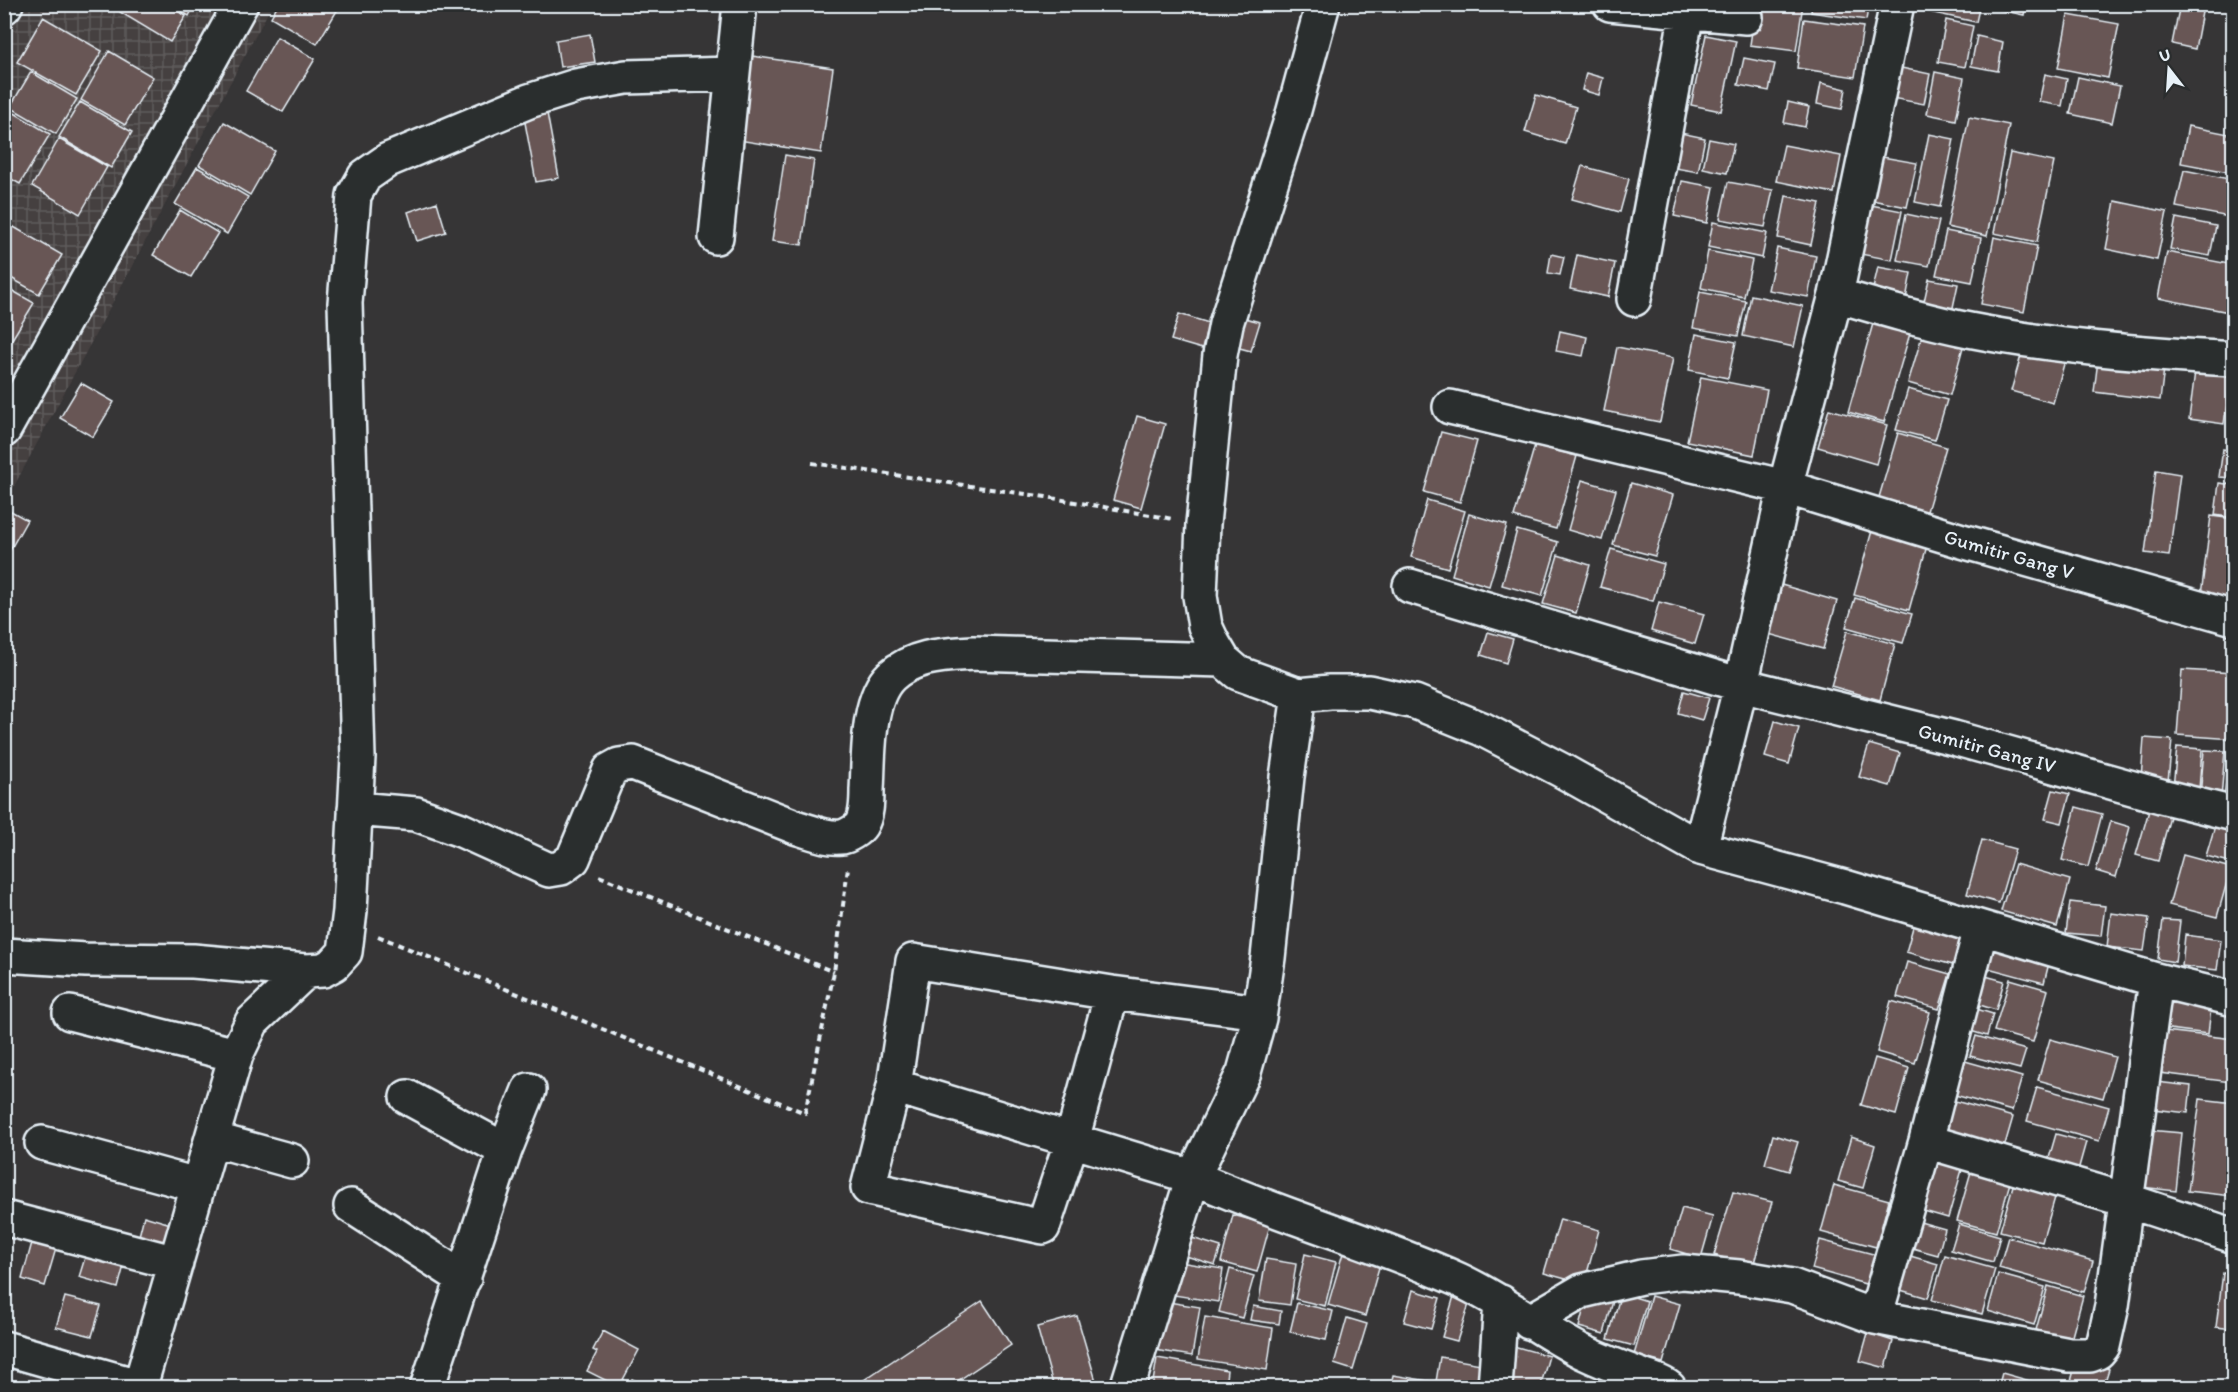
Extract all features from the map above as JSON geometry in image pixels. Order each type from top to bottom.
[{"type":"street","points":[[4,430],[241,4]]},
{"type":"street","points":[[716,237],[740,4]]},
{"type":"street","points":[[1323,4],[1293,114],[1226,324],[1220,355],[1203,524],[1200,578],[1205,626],[1223,660],[1238,673],[1299,695],[1369,692],[1415,702],[1502,739],[1700,848],[1845,887],[2156,980],[2234,999]]},
{"type":"street","points":[[1610,4],[1746,17]]},
{"type":"street","points":[[1700,848],[1741,684],[1785,487],[1836,295],[1897,4]]},
{"type":"street","points":[[1634,299],[1687,12]]},
{"type":"street","points":[[4,955],[86,960],[193,962],[306,971],[322,970],[334,964],[345,952],[358,757],[345,303],[354,195],[365,177],[388,160],[529,101],[576,86],[626,77],[732,74]]},
{"type":"street","points":[[1836,295],[1957,327],[2022,339],[2126,352],[2234,359]]},
{"type":"street","name":"Gumitir Gang V","points":[[1450,408],[1785,487],[1962,541],[2234,618]]},
{"type":"street","name":"Gumitir Gang IV","points":[[1410,586],[1741,684],[1954,738],[2234,814]]},
{"type":"street","points":[[355,809],[416,814],[461,830],[549,870],[561,868],[573,859],[610,770],[619,765],[633,763],[823,836],[844,837],[860,827],[866,810],[870,736],[877,697],[891,677],[910,664],[934,655],[973,653],[1223,660]]},
{"type":"street","points":[[1127,1388],[1192,1177],[1244,1072],[1260,1012],[1287,777],[1299,695]]},
{"type":"street","points":[[1875,1317],[1926,1141],[1981,928]]},
{"type":"street","points":[[1112,993],[1072,1140],[1043,1227],[868,1188],[894,1086],[913,961],[1112,993],[1260,1012]]},
{"type":"street","points":[[4,1348],[142,1387],[236,1055],[252,1022],[306,971]]},
{"type":"street","points":[[1529,1322],[1582,1291],[1641,1277],[1683,1272],[1739,1277],[1792,1286],[1875,1317],[2069,1355],[2090,1355],[2097,1352],[2103,1346],[2106,1338],[2156,980]]},
{"type":"street","points":[[70,1013],[236,1055]]},
{"type":"street","points":[[894,1086],[1192,1177],[1300,1218],[1461,1281],[1501,1302],[1529,1322],[1583,1352],[1669,1388]]},
{"type":"street","points":[[427,1388],[505,1150],[530,1090]]},
{"type":"street","points":[[407,1097],[505,1150]]},
{"type":"street","points":[[212,1139],[292,1161]]},
{"type":"street","points":[[1926,1141],[2126,1200],[2234,1236]]},
{"type":"street","points":[[42,1143],[198,1185]]},
{"type":"street","points":[[351,1206],[464,1279]]},
{"type":"street","points":[[4,1218],[176,1263]]},
{"type":"street","points":[[1495,1388],[1501,1302]]},
{"type":"path","points":[[812,463],[1046,496],[1203,524]]},
{"type":"path","points":[[348,923],[805,1113],[834,972],[853,831]]},
{"type":"path","points":[[568,863],[834,972]]},
{"type":"shaded area","points":[[5,5],[272,5],[5,503]]},
{"type":"building","points":[[124,4],[166,4],[186,16],[170,42],[120,12]]},
{"type":"building","points":[[170,4],[195,4],[189,16]]},
{"type":"building","points":[[278,4],[341,4],[317,44],[271,17]]},
{"type":"building","points":[[1756,4],[1803,4],[1796,51],[1750,45]]},
{"type":"building","points":[[1812,4],[1869,4],[1866,20],[1811,12]]},
{"type":"building","points":[[1907,4],[1980,4],[1976,22],[1906,7]]},
{"type":"building","points":[[1997,4],[2026,4],[2024,15],[1996,9]]},
{"type":"building","points":[[2180,4],[2203,7],[2195,49],[2172,44]]},
{"type":"building","points":[[2068,15],[2119,24],[2108,78],[2058,68]]},
{"type":"building","points":[[43,17],[102,51],[76,95],[17,62]]},
{"type":"building","points":[[1804,19],[1863,27],[1855,77],[1797,68]]},
{"type":"building","points":[[1946,20],[1973,26],[1965,67],[1938,62]]},
{"type":"building","points":[[590,34],[595,62],[560,67],[556,40]]},
{"type":"building","points":[[1706,35],[1736,41],[1721,111],[1691,105]]},
{"type":"building","points":[[1977,36],[2003,42],[1998,71],[1971,66]]},
{"type":"building","points":[[277,37],[315,59],[283,112],[246,91]]},
{"type":"building","points":[[109,51],[153,77],[125,125],[81,100]]},
{"type":"building","points":[[745,55],[833,68],[821,153],[732,139]]},
{"type":"building","points":[[1744,58],[1775,64],[1769,91],[1738,85]]},
{"type":"building","points":[[1892,66],[1930,74],[1924,104],[1886,97]]},
{"type":"building","points":[[31,72],[77,99],[56,134],[10,107]]},
{"type":"building","points":[[1935,72],[1964,78],[1956,120],[1927,114]]},
{"type":"building","points":[[1586,73],[1603,78],[1599,95],[1582,90]]},
{"type":"building","points":[[2045,74],[2067,79],[2062,106],[2039,102]]},
{"type":"building","points":[[2078,77],[2120,86],[2112,123],[2070,114]]},
{"type":"building","points":[[1821,83],[1846,89],[1842,109],[1817,104]]},
{"type":"building","points":[[1536,95],[1576,107],[1565,144],[1525,132]]},
{"type":"building","points":[[80,102],[132,132],[111,168],[59,137]]},
{"type":"building","points":[[1788,102],[1809,107],[1805,127],[1784,123]]},
{"type":"building","points":[[11,111],[50,134],[20,184],[4,175],[4,123]]},
{"type":"building","points":[[547,113],[559,178],[536,182],[524,117]]},
{"type":"building","points":[[1969,117],[2009,125],[1987,236],[1947,227]]},
{"type":"building","points":[[224,122],[275,151],[250,195],[199,165]]},
{"type":"building","points":[[2188,126],[2234,135],[2234,173],[2181,163]]},
{"type":"building","points":[[1676,132],[1705,138],[1698,172],[1669,167]]},
{"type":"building","points":[[1929,134],[1954,139],[1940,207],[1915,202]]},
{"type":"building","points":[[59,139],[107,167],[80,214],[32,186]]},
{"type":"building","points":[[1709,139],[1734,144],[1727,173],[1703,168]]},
{"type":"building","points":[[1784,145],[1841,156],[1834,193],[1776,181]]},
{"type":"building","points":[[2010,153],[2054,162],[2037,242],[1994,233]]},
{"type":"building","points":[[785,155],[814,160],[802,245],[772,241]]},
{"type":"building","points":[[1871,155],[1917,163],[1907,207],[1862,198]]},
{"type":"building","points":[[1582,166],[1629,179],[1620,212],[1572,199]]},
{"type":"building","points":[[197,167],[248,197],[227,234],[175,204]]},
{"type":"building","points":[[2184,170],[2234,180],[2234,197],[2229,217],[2176,207]]},
{"type":"building","points":[[1682,181],[1714,187],[1707,223],[1674,216]]},
{"type":"building","points":[[1728,182],[1773,190],[1765,227],[1720,219]]},
{"type":"building","points":[[1786,196],[1820,203],[1811,245],[1778,238]]},
{"type":"building","points":[[2115,201],[2167,212],[2157,260],[2106,249]]},
{"type":"building","points":[[437,202],[446,232],[417,241],[408,212]]},
{"type":"building","points":[[1866,204],[1902,211],[1892,260],[1855,253]]},
{"type":"building","points":[[180,210],[218,233],[191,277],[153,255]]},
{"type":"building","points":[[1906,214],[1939,221],[1929,266],[1897,260]]},
{"type":"building","points":[[2176,218],[2216,226],[2210,256],[2170,249]]},
{"type":"building","points":[[1713,222],[1767,233],[1762,258],[1708,247]]},
{"type":"building","points":[[12,226],[62,255],[39,294],[4,274],[4,239]]},
{"type":"building","points":[[1946,231],[1981,238],[1972,282],[1936,275]]},
{"type":"building","points":[[1994,237],[2037,246],[2024,312],[1981,304]]},
{"type":"building","points":[[1777,248],[1816,256],[1808,297],[1768,290]]},
{"type":"building","points":[[1708,251],[1752,260],[1744,297],[1701,288]]},
{"type":"building","points":[[2167,252],[2234,265],[2234,313],[2158,298]]},
{"type":"building","points":[[1551,254],[1564,257],[1560,275],[1548,273]]},
{"type":"building","points":[[1577,255],[1615,263],[1608,297],[1570,289]]},
{"type":"building","points":[[1878,267],[1911,273],[1906,299],[1872,293]]},
{"type":"building","points":[[1929,279],[1958,284],[1952,312],[1923,306]]},
{"type":"building","points":[[4,286],[34,303],[11,341],[4,338]]},
{"type":"building","points":[[1700,292],[1746,301],[1738,336],[1693,328]]},
{"type":"building","points":[[1751,295],[1803,306],[1794,347],[1743,336]]},
{"type":"building","points":[[1179,314],[1209,323],[1202,349],[1171,340]]},
{"type":"building","points":[[1241,317],[1260,322],[1251,351],[1232,346]]},
{"type":"building","points":[[1874,320],[1911,330],[1884,422],[1848,412]]},
{"type":"building","points":[[1560,331],[1587,337],[1583,356],[1556,351]]},
{"type":"building","points":[[1696,334],[1736,342],[1728,378],[1689,370]]},
{"type":"building","points":[[1922,336],[1963,347],[1950,395],[1908,383]]},
{"type":"building","points":[[2024,345],[2066,357],[2053,403],[2011,391]]},
{"type":"building","points":[[1617,347],[1673,358],[1660,422],[1604,411]]},
{"type":"building","points":[[2098,360],[2164,369],[2160,400],[2094,392]]},
{"type":"building","points":[[2195,371],[2231,376],[2224,424],[2189,419]]},
{"type":"building","points":[[1701,377],[1767,390],[1754,455],[1687,441]]},
{"type":"building","points":[[81,383],[114,402],[93,437],[60,418]]},
{"type":"building","points":[[1908,389],[1947,400],[1935,440],[1896,430]]},
{"type":"building","points":[[1829,409],[1887,425],[1876,464],[1818,447]]},
{"type":"building","points":[[1137,416],[1165,424],[1141,508],[1113,500]]},
{"type":"building","points":[[1441,432],[1477,441],[1460,502],[1424,492]]},
{"type":"building","points":[[1898,433],[1946,447],[1925,518],[1877,504]]},
{"type":"building","points":[[1535,445],[1577,456],[1556,529],[1514,517]]},
{"type":"building","points":[[2223,449],[2234,451],[2234,478],[2219,477]]},
{"type":"building","points":[[2156,470],[2180,474],[2169,556],[2145,553]]},
{"type":"building","points":[[1582,480],[1616,490],[1602,540],[1568,530]]},
{"type":"building","points":[[1631,483],[1673,495],[1655,556],[1613,545]]},
{"type":"building","points":[[2219,483],[2234,485],[2234,518],[2215,515]]},
{"type":"building","points":[[1427,500],[1465,511],[1448,568],[1411,557]]},
{"type":"building","points":[[4,507],[27,520],[5,559],[4,559]]},
{"type":"building","points":[[1469,514],[1507,525],[1489,586],[1452,575]]},
{"type":"building","points":[[2211,516],[2234,519],[2234,599],[2201,595]]},
{"type":"building","points":[[1873,527],[1928,542],[1909,610],[1854,595]]},
{"type":"building","points":[[1517,530],[1558,542],[1542,596],[1502,585]]},
{"type":"building","points":[[1611,549],[1664,564],[1653,601],[1600,587]]},
{"type":"building","points":[[1558,555],[1590,565],[1576,613],[1543,604]]},
{"type":"building","points":[[1778,584],[1837,601],[1823,649],[1765,633]]},
{"type":"building","points":[[1855,598],[1912,614],[1903,643],[1846,627]]},
{"type":"building","points":[[1659,602],[1704,614],[1695,644],[1651,631]]},
{"type":"building","points":[[1847,631],[1895,644],[1880,700],[1831,686]]},
{"type":"building","points":[[1488,632],[1513,639],[1506,663],[1481,655]]},
{"type":"building","points":[[2182,670],[2234,673],[2234,739],[2177,735]]},
{"type":"building","points":[[1684,691],[1709,698],[1702,720],[1678,713]]},
{"type":"building","points":[[1775,721],[1799,728],[1789,764],[1765,757]]},
{"type":"building","points":[[2144,738],[2172,740],[2168,781],[2141,779]]},
{"type":"building","points":[[1869,744],[1900,753],[1890,786],[1859,777]]},
{"type":"building","points":[[2177,747],[2202,749],[2199,790],[2173,788]]},
{"type":"building","points":[[2204,750],[2225,751],[2221,798],[2200,797]]},
{"type":"building","points":[[2229,750],[2234,750],[2234,801],[2224,801]]},
{"type":"building","points":[[2053,790],[2070,794],[2062,823],[2045,819]]},
{"type":"building","points":[[2076,807],[2102,814],[2088,867],[2062,860]]},
{"type":"building","points":[[2150,807],[2171,813],[2158,861],[2136,855]]},
{"type":"building","points":[[2217,819],[2234,823],[2234,863],[2206,856]]},
{"type":"building","points":[[2110,821],[2130,827],[2116,877],[2096,871]]},
{"type":"building","points":[[1982,840],[2015,849],[1999,903],[1967,894]]},
{"type":"building","points":[[2183,855],[2231,868],[2217,917],[2169,905]]},
{"type":"building","points":[[2015,864],[2070,880],[2057,927],[2001,911]]},
{"type":"building","points":[[2070,902],[2105,906],[2101,936],[2066,933]]},
{"type":"building","points":[[2111,913],[2149,918],[2144,951],[2107,947]]},
{"type":"building","points":[[1915,920],[1962,933],[1953,965],[1906,952]]},
{"type":"building","points":[[2163,920],[2180,921],[2175,962],[2158,959]]},
{"type":"building","points":[[2185,935],[2221,940],[2217,970],[2182,966]]},
{"type":"building","points":[[1993,948],[2049,963],[2044,983],[1988,968]]},
{"type":"building","points":[[1907,962],[1950,974],[1939,1009],[1897,997]]},
{"type":"building","points":[[1978,974],[2004,981],[1996,1010],[1970,1002]]},
{"type":"building","points":[[2010,979],[2048,990],[2033,1042],[1994,1031]]},
{"type":"building","points":[[2166,995],[2212,1000],[2208,1034],[2162,1028]]},
{"type":"building","points":[[1891,1001],[1930,1012],[1915,1063],[1877,1052]]},
{"type":"building","points":[[1970,1007],[1993,1014],[1987,1036],[1964,1029]]},
{"type":"building","points":[[2156,1030],[2234,1039],[2231,1082],[2152,1072]]},
{"type":"building","points":[[1976,1036],[2026,1050],[2020,1069],[1970,1056]]},
{"type":"building","points":[[2050,1039],[2115,1057],[2103,1098],[2038,1080]]},
{"type":"building","points":[[1875,1058],[1909,1068],[1896,1115],[1861,1105]]},
{"type":"building","points":[[1965,1061],[2022,1077],[2012,1111],[1955,1095]]},
{"type":"building","points":[[2156,1082],[2191,1086],[2188,1113],[2153,1109]]},
{"type":"building","points":[[2037,1087],[2109,1107],[2099,1141],[2027,1121]]},
{"type":"building","points":[[1948,1099],[2013,1117],[2004,1148],[1939,1130]]},
{"type":"building","points":[[2200,1099],[2234,1103],[2232,1196],[2188,1191]]},
{"type":"building","points":[[2148,1130],[2182,1133],[2176,1191],[2141,1187]]},
{"type":"building","points":[[2056,1134],[2086,1142],[2077,1174],[2047,1165]]},
{"type":"building","points":[[1773,1135],[1798,1142],[1789,1171],[1765,1164]]},
{"type":"building","points":[[1851,1137],[1875,1145],[1863,1188],[1838,1181]]},
{"type":"building","points":[[1933,1155],[1964,1163],[1948,1218],[1917,1209]]},
{"type":"building","points":[[1972,1168],[2011,1179],[1996,1232],[1957,1221]]},
{"type":"building","points":[[2014,1182],[2056,1194],[2042,1242],[2000,1231]]},
{"type":"building","points":[[1834,1185],[1889,1200],[1876,1247],[1821,1232]]},
{"type":"building","points":[[1733,1192],[1772,1202],[1753,1266],[1714,1255]]},
{"type":"building","points":[[1682,1208],[1713,1216],[1701,1258],[1670,1249]]},
{"type":"building","points":[[1233,1215],[1270,1225],[1257,1272],[1221,1262]]},
{"type":"building","points":[[144,1216],[174,1225],[166,1256],[136,1248]]},
{"type":"building","points":[[1560,1219],[1599,1230],[1584,1284],[1544,1273]]},
{"type":"building","points":[[1913,1220],[1945,1229],[1938,1255],[1905,1246]]},
{"type":"building","points":[[1959,1224],[2000,1236],[1993,1262],[1951,1250]]},
{"type":"building","points":[[1179,1234],[1221,1247],[1215,1265],[1173,1252]]},
{"type":"building","points":[[2008,1237],[2093,1261],[2084,1292],[1999,1268]]},
{"type":"building","points":[[33,1239],[57,1245],[45,1286],[22,1279]]},
{"type":"building","points":[[1820,1240],[1877,1255],[1869,1285],[1812,1269]]},
{"type":"building","points":[[88,1248],[126,1258],[118,1288],[79,1277]]},
{"type":"building","points":[[1343,1253],[1380,1264],[1365,1316],[1328,1305]]},
{"type":"building","points":[[1900,1253],[1938,1264],[1928,1298],[1890,1287]]},
{"type":"building","points":[[1305,1254],[1336,1262],[1325,1306],[1295,1299]]},
{"type":"building","points":[[1945,1255],[1995,1269],[1982,1314],[1932,1300]]},
{"type":"building","points":[[1266,1259],[1296,1264],[1290,1305],[1259,1301]]},
{"type":"building","points":[[1167,1260],[1223,1269],[1218,1302],[1161,1293]]},
{"type":"building","points":[[1230,1269],[1254,1276],[1242,1318],[1219,1312]]},
{"type":"building","points":[[2223,1273],[2234,1274],[2234,1329],[2216,1327]]},
{"type":"building","points":[[1998,1274],[2045,1287],[2034,1325],[1988,1311]]},
{"type":"building","points":[[2048,1286],[2083,1296],[2071,1340],[2036,1330]]},
{"type":"building","points":[[1413,1290],[1440,1298],[1431,1329],[1404,1322]]},
{"type":"building","points":[[1588,1293],[1613,1301],[1604,1334],[1579,1327]]},
{"type":"building","points":[[1621,1293],[1647,1301],[1634,1346],[1608,1339]]},
{"type":"building","points":[[1454,1296],[1470,1301],[1457,1341],[1442,1337]]},
{"type":"building","points":[[1651,1296],[1680,1304],[1663,1363],[1634,1355]]},
{"type":"building","points":[[65,1297],[101,1306],[92,1336],[56,1327]]},
{"type":"building","points":[[982,1301],[1011,1345],[947,1388],[852,1388]]},
{"type":"building","points":[[1162,1301],[1200,1307],[1192,1356],[1154,1350]]},
{"type":"building","points":[[1297,1303],[1333,1311],[1326,1340],[1290,1332]]},
{"type":"building","points":[[1253,1306],[1281,1311],[1279,1324],[1250,1320]]},
{"type":"building","points":[[1077,1316],[1098,1388],[1054,1388],[1037,1327]]},
{"type":"building","points":[[1205,1317],[1273,1328],[1267,1370],[1198,1359]]},
{"type":"building","points":[[1347,1318],[1367,1324],[1353,1370],[1334,1364]]},
{"type":"building","points":[[603,1331],[639,1350],[619,1387],[587,1371],[597,1352],[593,1350]]},
{"type":"building","points":[[1868,1333],[1893,1341],[1886,1368],[1860,1361]]},
{"type":"building","points":[[1510,1345],[1549,1356],[1540,1388],[1516,1388],[1499,1383]]},
{"type":"building","points":[[1440,1357],[1481,1364],[1477,1388],[1435,1388]]},
{"type":"building","points":[[1157,1358],[1227,1370],[1225,1388],[1152,1388]]},
{"type":"building","points":[[2077,1360],[2109,1369],[2103,1388],[2069,1388]]},
{"type":"building","points":[[2002,1373],[2037,1383],[2036,1388],[1998,1388]]},
{"type":"building","points":[[1393,1375],[1429,1381],[1428,1388],[1391,1388]]},
{"type":"building","points":[[632,1379],[651,1388],[628,1388]]},
{"type":"building","points":[[1238,1381],[1264,1385],[1264,1388],[1237,1388]]}]
